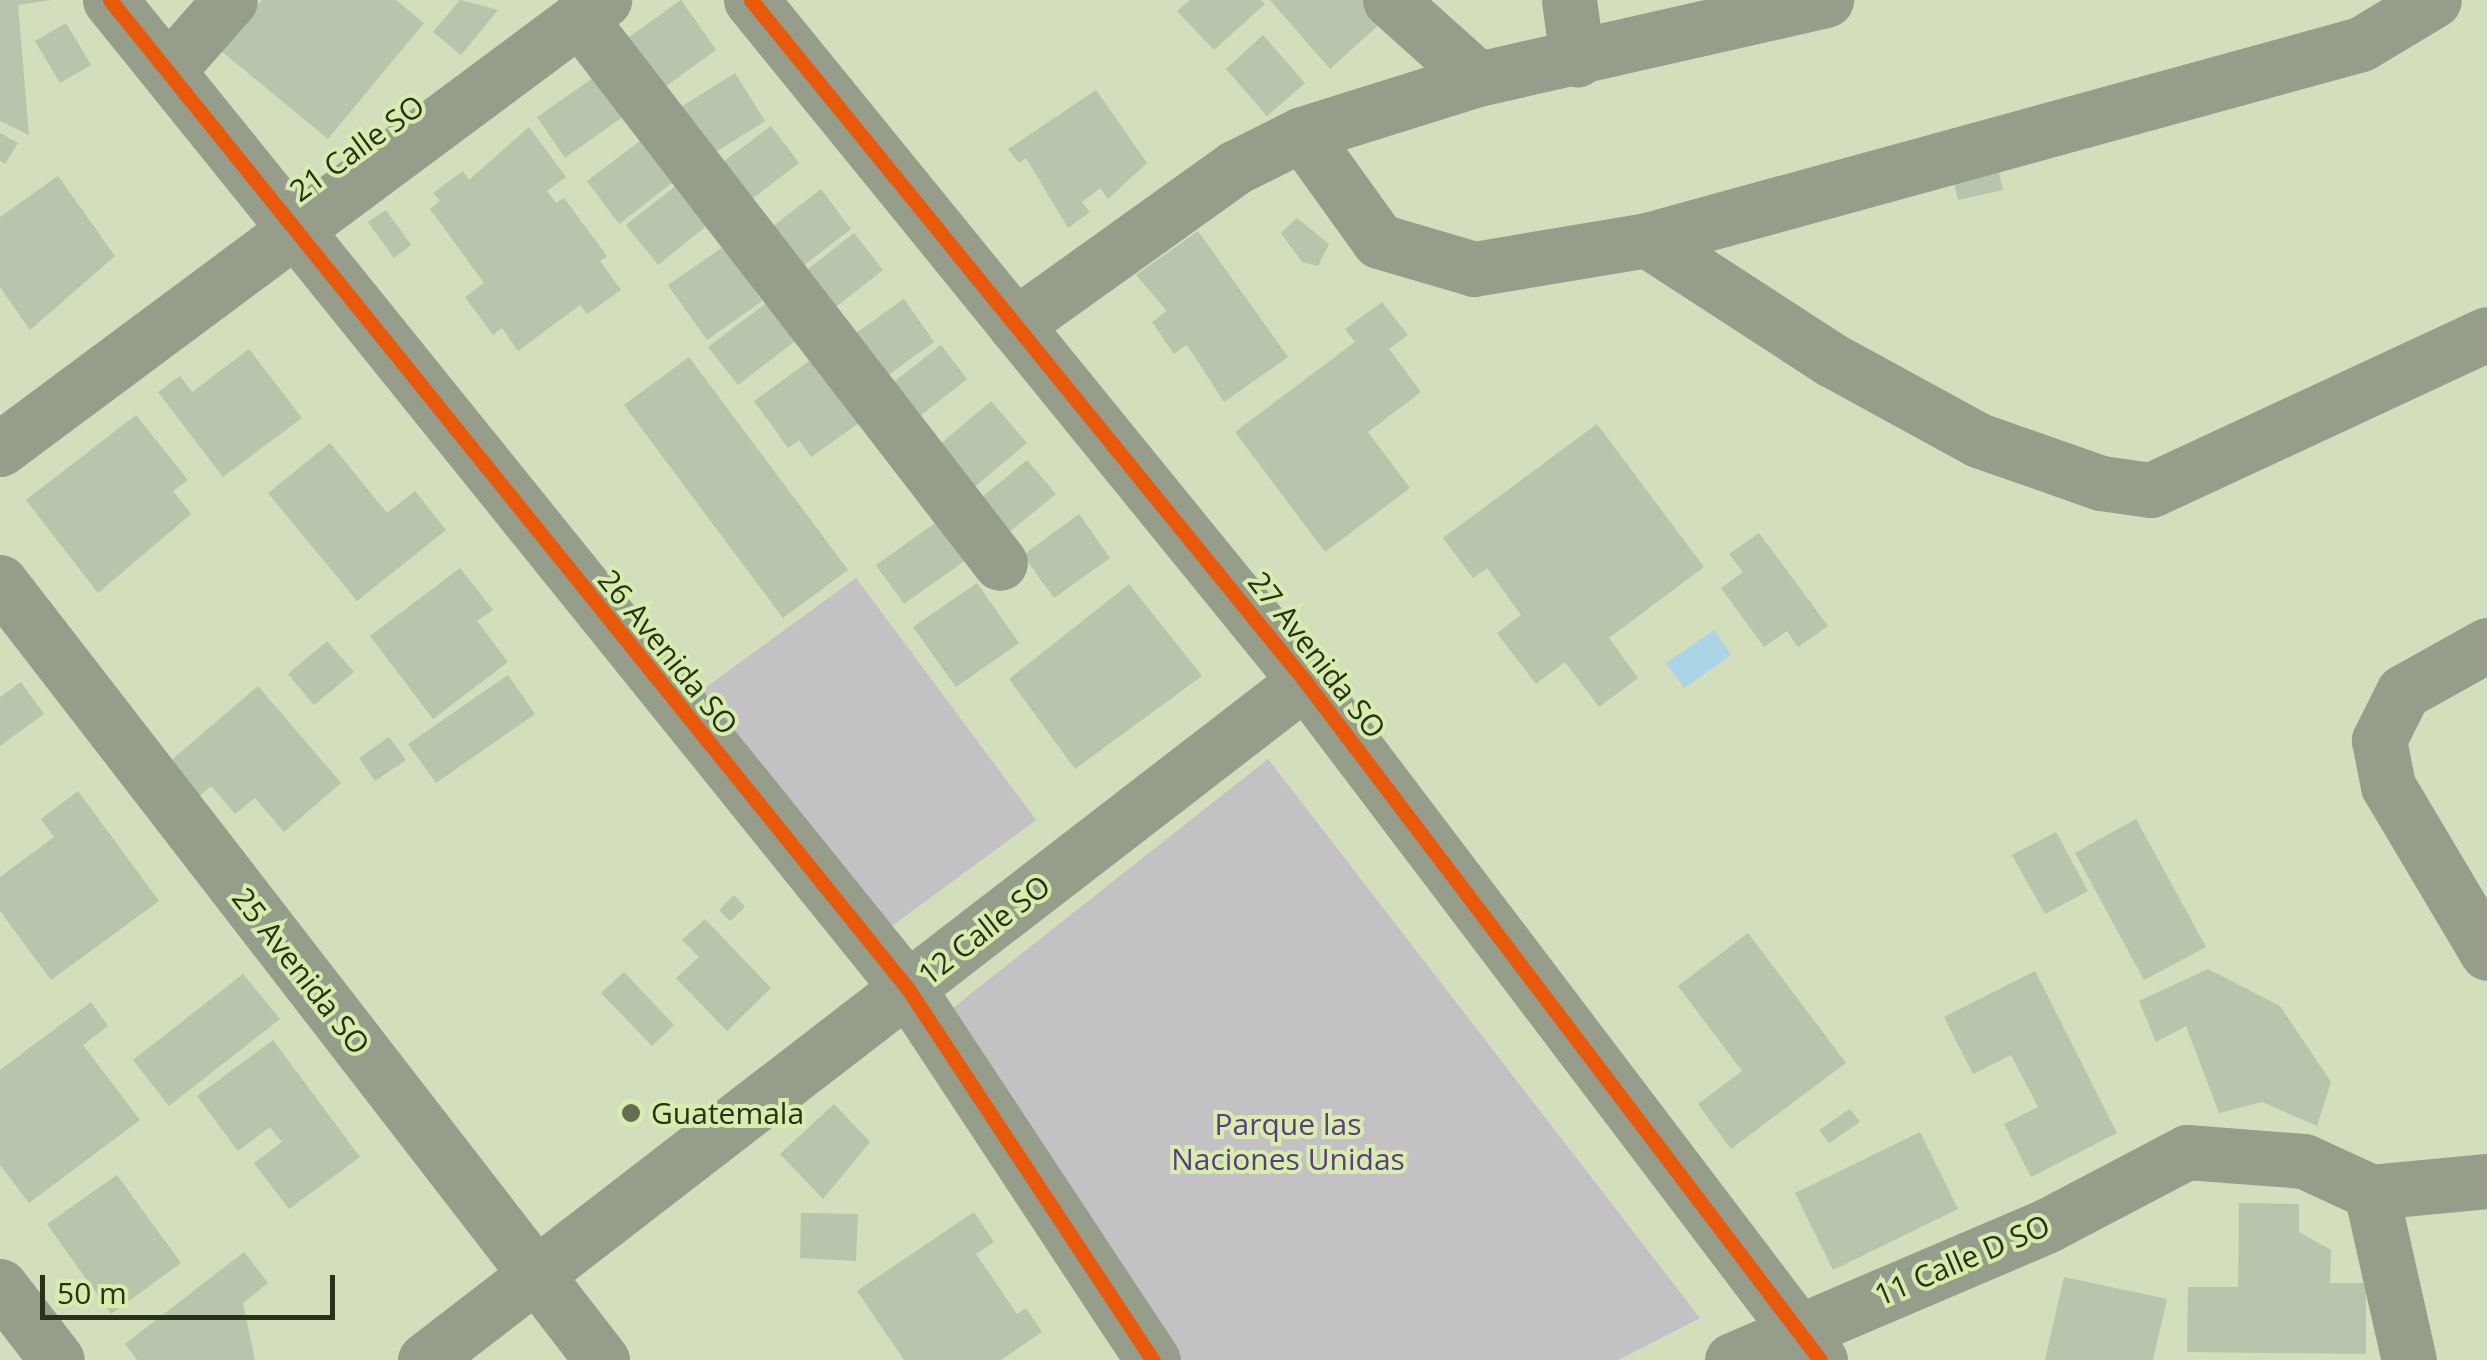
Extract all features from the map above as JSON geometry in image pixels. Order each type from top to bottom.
[{"type":"street","name":"26 Avenida SO","points":[[110,0],[171,67],[289,232],[908,989],[1154,1360]]},
{"type":"street","points":[[171,67],[230,0]]},
{"type":"street","name":"27 Avenida SO","points":[[750,0],[1305,682],[1810,1344]]},
{"type":"street","points":[[1390,0],[1478,80]]},
{"type":"street","points":[[1569,0],[1577,59]]},
{"type":"street","points":[[1015,324],[1236,167],[1302,134],[1478,80],[1826,0]]},
{"type":"street","points":[[1302,134],[1379,241],[1426,262],[1474,269],[1647,240],[2361,44],[2434,0]]},
{"type":"street","points":[[592,10],[1000,563]]},
{"type":"street","name":"21 Calle SO","points":[[0,449],[592,10]]},
{"type":"street","points":[[1647,240],[1832,360],[1978,440],[2101,484],[2150,490],[2487,334]]},
{"type":"street","name":"25 Avenida SO","points":[[0,582],[602,1360]]},
{"type":"street","points":[[2487,646],[2404,692],[2379,740],[2388,786],[2487,953]]},
{"type":"street","name":"12 Calle SO","points":[[424,1360],[1305,682]]},
{"type":"street","name":"11 Calle D SO","points":[[1732,1360],[1810,1344],[2188,1152],[2304,1161],[2371,1192]]},
{"type":"street","points":[[2409,1360],[2371,1192],[2487,1181]]},
{"type":"street","points":[[0,1286],[57,1360]]},
{"type":"green space","points":[[856,578],[1036,820],[877,937],[697,694]]},
{"type":"green space","name":"Parque las Naciones Unidas","points":[[1268,759],[1700,1318],[1618,1360],[1173,1360],[944,1015]]},
{"type":"water","points":[[1714,630],[1731,655],[1684,688],[1666,663]]},
{"type":"building","points":[[0,0],[51,0],[18,5],[29,135],[0,121]]},
{"type":"building","points":[[262,0],[396,0],[424,23],[328,139],[220,50]]},
{"type":"building","points":[[460,0],[498,10],[461,55],[433,32]]},
{"type":"building","points":[[681,0],[716,50],[658,92],[622,42]]},
{"type":"building","points":[[1190,0],[1261,0],[1265,4],[1214,50],[1177,11]]},
{"type":"building","points":[[1270,0],[1367,0],[1385,19],[1330,69]]},
{"type":"building","points":[[66,23],[91,65],[60,83],[35,41]]},
{"type":"building","points":[[1263,35],[1305,83],[1267,116],[1226,69]]},
{"type":"building","points":[[600,73],[628,113],[565,158],[537,117]]},
{"type":"building","points":[[735,73],[765,121],[711,155],[681,107]]},
{"type":"building","points":[[1096,90],[1147,163],[1108,199],[1100,188],[1082,202],[1090,212],[1068,228],[1026,158],[1019,163],[1008,149]]},
{"type":"building","points":[[771,126],[799,163],[744,205],[716,167]]},
{"type":"building","points":[[529,127],[566,177],[547,191],[556,203],[564,198],[607,256],[600,261],[621,290],[587,314],[580,305],[518,351],[502,328],[493,335],[465,297],[484,283],[430,209],[440,201],[433,193],[463,171],[469,180]]},
{"type":"building","points":[[0,133],[18,143],[5,164],[0,161]]},
{"type":"building","points":[[640,141],[672,183],[619,224],[587,181]]},
{"type":"building","points":[[1998,168],[2003,190],[1958,200],[1953,179]]},
{"type":"building","points":[[58,176],[115,256],[30,330],[0,287],[0,217]]},
{"type":"building","points":[[678,184],[710,223],[658,265],[626,225]]},
{"type":"building","points":[[821,189],[851,229],[799,269],[768,230]]},
{"type":"building","points":[[386,210],[411,245],[394,258],[368,222]]},
{"type":"building","points":[[1297,218],[1329,244],[1318,266],[1302,262],[1281,233]]},
{"type":"building","points":[[1198,231],[1288,357],[1224,402],[1187,345],[1174,354],[1152,322],[1167,311],[1136,275]]},
{"type":"building","points":[[854,233],[883,270],[832,310],[803,273]]},
{"type":"building","points":[[723,247],[762,301],[707,340],[668,285]]},
{"type":"building","points":[[904,299],[934,342],[887,376],[856,333]]},
{"type":"building","points":[[769,301],[798,339],[738,385],[708,347]]},
{"type":"building","points":[[1382,302],[1408,335],[1389,349],[1421,392],[1368,432],[1410,488],[1325,552],[1235,432],[1355,342],[1345,329]]},
{"type":"building","points":[[941,345],[967,379],[916,419],[890,385]]},
{"type":"building","points":[[249,349],[302,418],[223,477],[158,392],[180,376],[192,392]]},
{"type":"building","points":[[689,357],[848,570],[783,618],[624,405]]},
{"type":"building","points":[[812,359],[859,423],[811,457],[799,440],[788,448],[754,401]]},
{"type":"building","points":[[991,401],[1027,443],[966,494],[931,452]]},
{"type":"building","points":[[136,415],[188,480],[173,491],[191,514],[98,593],[26,500]]},
{"type":"building","points":[[1597,424],[1704,567],[1609,638],[1638,678],[1599,707],[1565,662],[1536,684],[1497,633],[1521,615],[1487,568],[1473,578],[1443,538]]},
{"type":"building","points":[[330,443],[387,513],[415,491],[446,530],[357,601],[268,493]]},
{"type":"building","points":[[1027,460],[1056,494],[1003,537],[975,503]]},
{"type":"building","points":[[1079,514],[1110,558],[1054,598],[1023,555]]},
{"type":"building","points":[[938,521],[966,560],[904,604],[876,565]]},
{"type":"building","points":[[1759,533],[1828,626],[1798,647],[1787,631],[1764,647],[1721,588],[1743,572],[1729,554]]},
{"type":"building","points":[[460,568],[493,610],[477,621],[508,662],[433,719],[370,636]]},
{"type":"building","points":[[977,583],[1019,643],[956,687],[913,627]]},
{"type":"building","points":[[1129,584],[1202,676],[1075,769],[1009,679]]},
{"type":"building","points":[[327,641],[354,672],[314,705],[288,674]]},
{"type":"building","points":[[508,675],[535,714],[436,783],[408,744]]},
{"type":"building","points":[[21,682],[44,714],[0,746],[0,697]]},
{"type":"building","points":[[258,686],[341,783],[284,832],[255,798],[235,814],[211,786],[197,798],[168,763]]},
{"type":"building","points":[[389,737],[406,760],[375,781],[359,758]]},
{"type":"building","points":[[78,791],[159,901],[51,980],[0,911],[0,877],[54,837],[41,819]]},
{"type":"building","points":[[2136,819],[2206,947],[2144,980],[2075,853]]},
{"type":"building","points":[[2056,832],[2088,891],[2045,914],[2012,855]]},
{"type":"building","points":[[734,895],[745,907],[730,921],[719,910]]},
{"type":"building","points":[[705,919],[771,988],[727,1031],[676,978],[699,957],[682,940]]},
{"type":"building","points":[[1748,933],[1846,1063],[1731,1149],[1698,1104],[1742,1071],[1678,986]]},
{"type":"building","points":[[2208,969],[2280,1006],[2331,1082],[2317,1126],[2262,1102],[2219,1113],[2186,1026],[2156,1042],[2139,1001]]},
{"type":"building","points":[[2035,971],[2117,1133],[2031,1177],[2004,1124],[2038,1107],[2011,1055],[1973,1074],[1944,1017]]},
{"type":"building","points":[[624,972],[674,1025],[652,1046],[601,993]]},
{"type":"building","points":[[243,974],[280,1019],[169,1106],[133,1060]]},
{"type":"building","points":[[91,1002],[108,1026],[83,1045],[140,1120],[29,1203],[0,1165],[0,1070]]},
{"type":"building","points":[[273,1040],[360,1157],[289,1209],[254,1163],[282,1142],[270,1127],[238,1151],[197,1096]]},
{"type":"building","points":[[834,1104],[870,1142],[823,1199],[780,1154]]},
{"type":"building","points":[[1850,1109],[1860,1122],[1829,1143],[1819,1130]]},
{"type":"building","points":[[1920,1132],[1958,1209],[1833,1270],[1795,1193]]},
{"type":"building","points":[[117,1175],[181,1263],[111,1314],[47,1224]]},
{"type":"building","points":[[2239,1203],[2299,1204],[2299,1232],[2331,1250],[2330,1283],[2366,1283],[2366,1354],[2187,1352],[2188,1287],[2238,1287]]},
{"type":"building","points":[[974,1212],[994,1242],[976,1254],[1017,1314],[1026,1308],[1042,1332],[1001,1360],[904,1360],[857,1291]]},
{"type":"building","points":[[801,1213],[858,1214],[856,1261],[800,1258]]},
{"type":"building","points":[[244,1252],[268,1283],[243,1303],[255,1360],[137,1360],[125,1344]]},
{"type":"building","points":[[2064,1277],[2167,1299],[2153,1360],[2045,1360]]},
{"type":"cycle path","points":[[110,0],[908,989],[1153,1360]]},
{"type":"cycle path","points":[[751,0],[1305,681],[1820,1360]]},
{"type":"place","name":"Guatemala","points":[[631,1113]]}]
